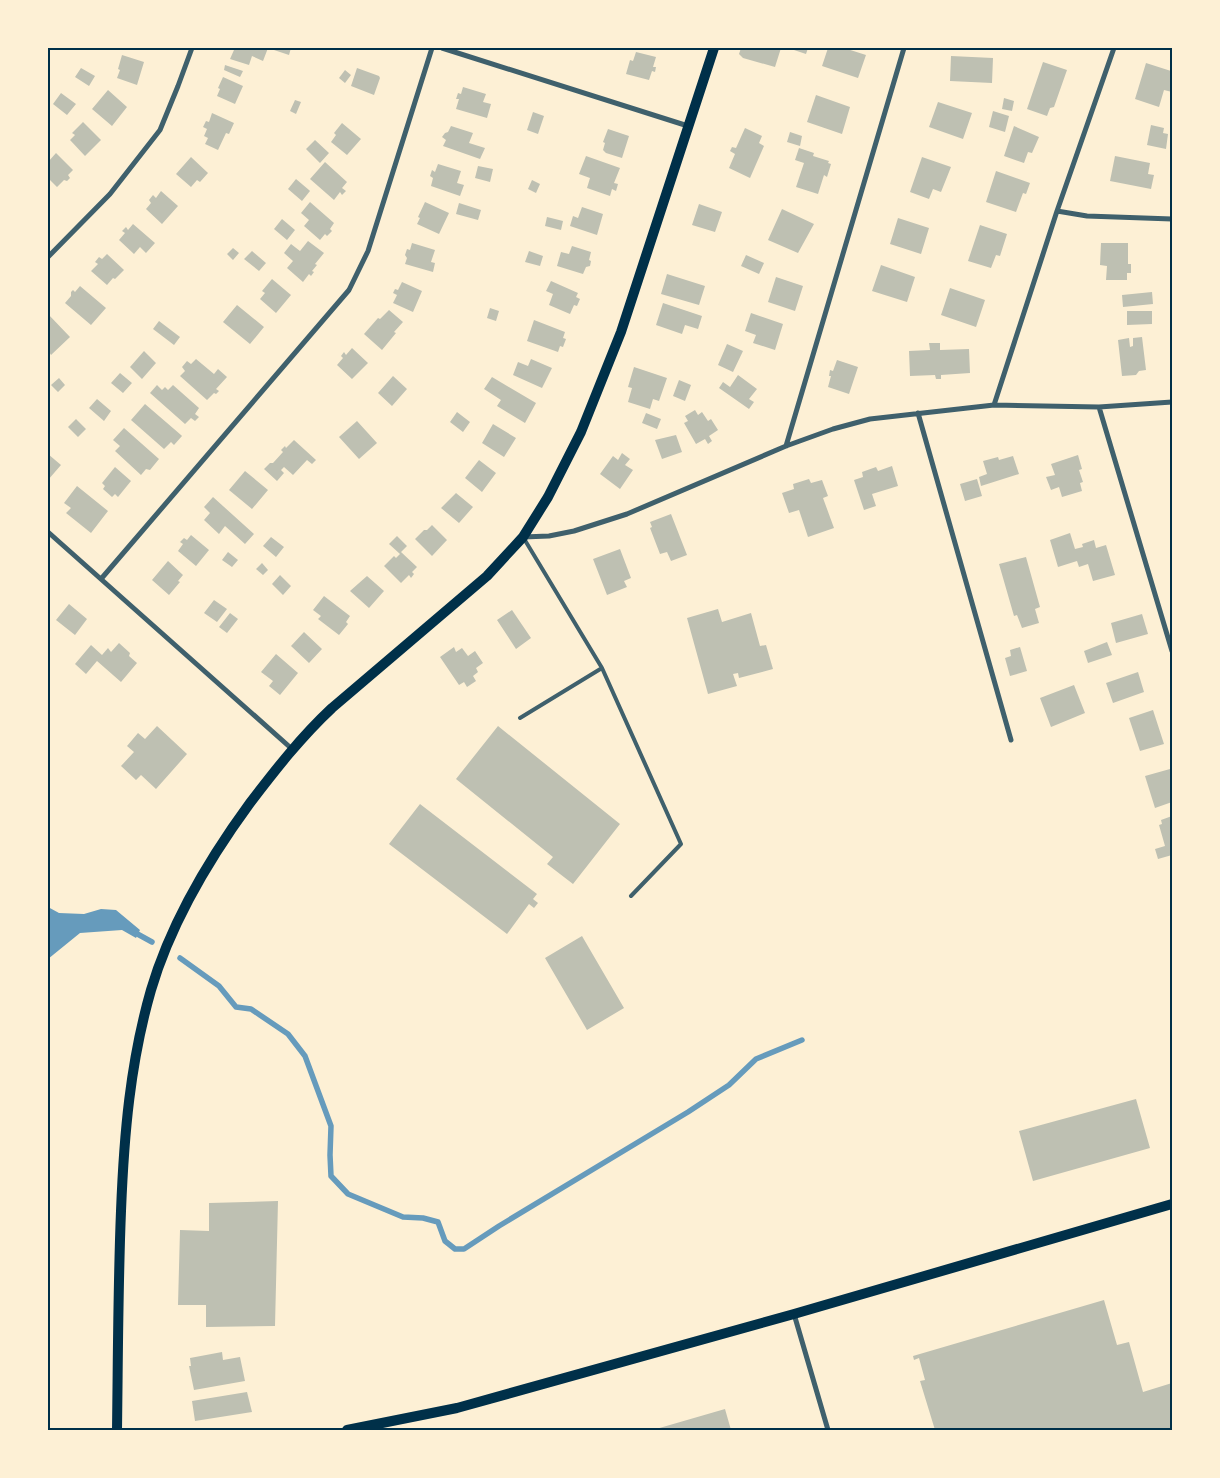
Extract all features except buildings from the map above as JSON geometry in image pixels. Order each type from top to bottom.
[{"type":"main road","points":[[117,1430],[119,1269],[126,1123],[132,1074],[147,1007],[167,946],[180,916],[201,878],[234,825],[292,749],[312,726],[332,708],[486,576],[523,537],[548,497],[582,432],[621,332],[714,48]]},
{"type":"main road","points":[[347,1430],[458,1408],[794,1314],[1172,1204]]},
{"type":"street","points":[[48,257],[110,194],[160,130],[192,48]]},
{"type":"street","points":[[101,579],[349,290],[368,252],[432,48]]},
{"type":"street","points":[[442,48],[688,126]]},
{"type":"street","points":[[786,446],[904,48]]},
{"type":"street","points":[[994,405],[1057,211],[1114,48]]},
{"type":"street","points":[[1057,211],[1087,216],[1172,219]]},
{"type":"street","points":[[523,537],[548,536],[574,531],[627,514],[786,446],[833,429],[870,419],[994,405],[1099,407],[1172,402]]},
{"type":"street","points":[[1099,407],[1172,651]]},
{"type":"street","points":[[918,413],[1010,740]]},
{"type":"street","points":[[48,532],[292,749]]},
{"type":"street","points":[[794,1314],[828,1430]]},
{"type":"lane","points":[[523,537],[602,668],[681,844],[631,896]]},
{"type":"lane","points":[[520,718],[602,668]]},
{"type":"water","points":[[48,907],[59,913],[84,914],[101,909],[116,910],[140,930],[136,938],[122,930],[80,933],[48,959]]},
{"type":"waterway","points":[[132,931],[152,942]]},
{"type":"waterway","points":[[180,958],[219,986],[236,1007],[251,1009],[288,1034],[305,1056],[331,1126],[331,1176],[348,1194],[403,1217],[423,1218],[438,1222],[445,1241],[455,1249],[464,1249],[688,1112],[729,1085],[756,1059],[802,1040]]}]
